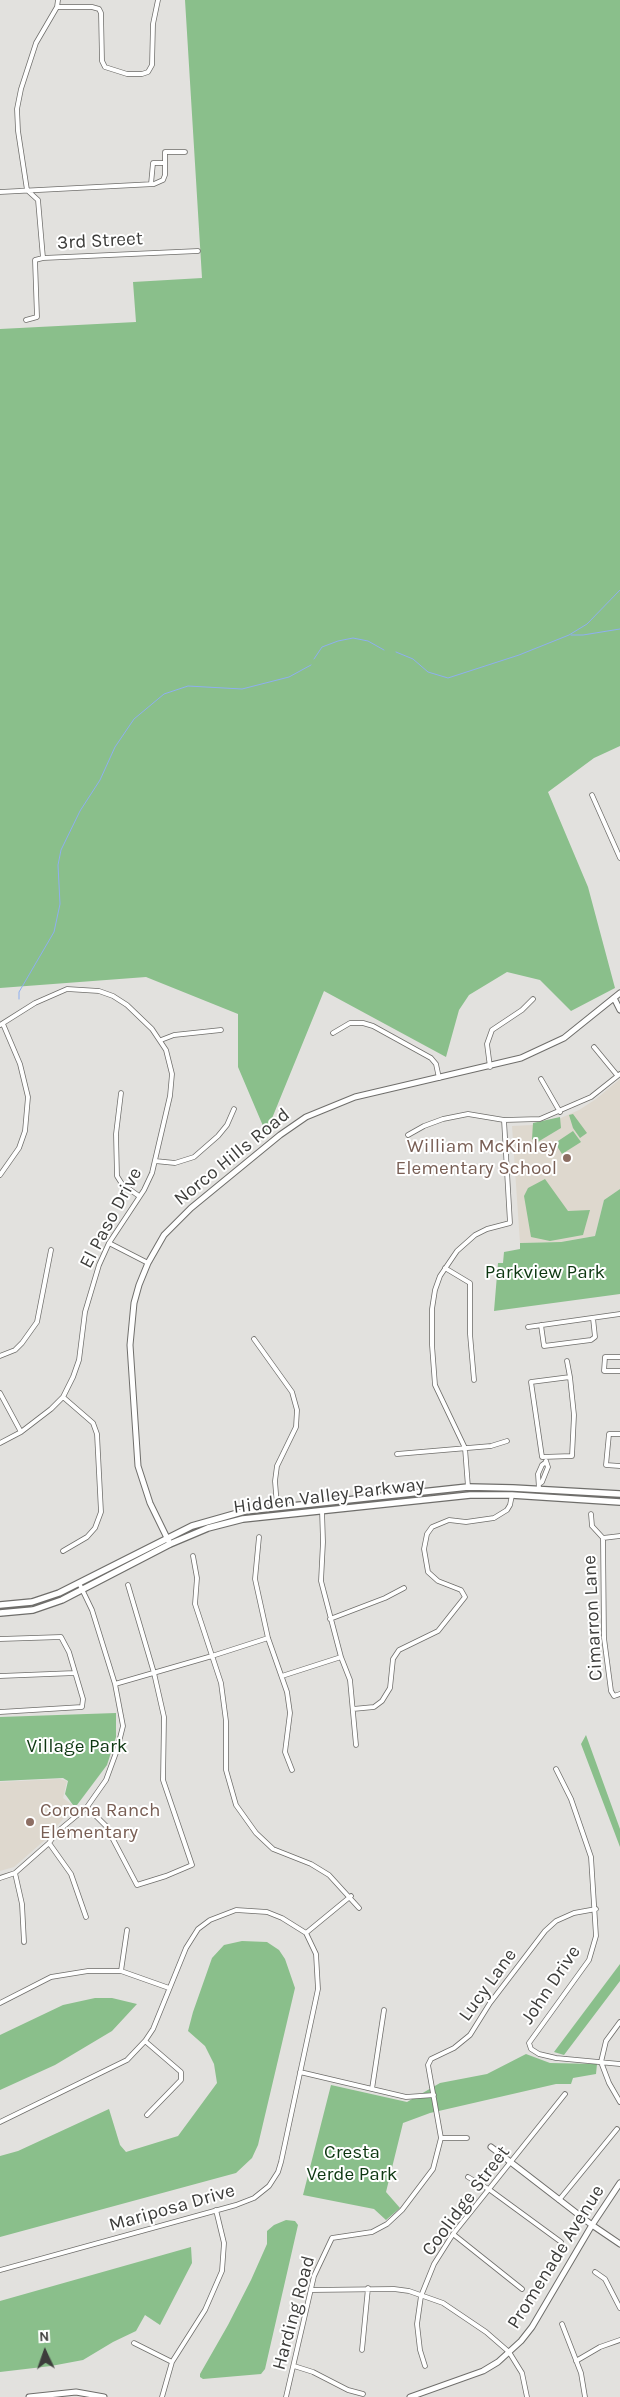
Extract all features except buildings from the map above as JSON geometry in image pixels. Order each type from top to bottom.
[{"type":"main road","name":"Hidden Valley Parkway","points":[[0,1605],[32,1602],[79,1583],[192,1526],[227,1514],[277,1506],[468,1487],[539,1486],[620,1494]]},
{"type":"main road","points":[[539,1486],[540,1492],[558,1498]]},
{"type":"main road","points":[[433,1498],[438,1494],[462,1492],[468,1487],[474,1491],[496,1491],[503,1495]]},
{"type":"main road","name":"Hidden Valley Parkway","points":[[0,1613],[34,1610],[83,1590],[170,1544],[227,1522],[433,1498],[512,1495],[620,1502]]},
{"type":"street","points":[[27,190],[18,131],[18,108],[21,88],[36,43],[57,7],[58,0]]},
{"type":"street","points":[[57,7],[92,7],[99,9],[101,13],[102,61],[105,66],[127,74],[142,74],[148,72],[152,64],[153,24],[158,0]]},
{"type":"street","points":[[0,192],[151,184],[163,180],[165,175],[164,152],[185,152]]},
{"type":"street","points":[[151,184],[153,163],[165,163]]},
{"type":"street","name":"3rd Street","points":[[27,190],[38,200],[43,258],[198,250]]},
{"type":"street","points":[[26,320],[37,317],[35,260],[43,258]]},
{"type":"street","points":[[592,795],[620,858]]},
{"type":"street","name":"El Paso Drive","points":[[0,1443],[21,1432],[51,1409],[63,1397],[79,1360],[85,1312],[91,1289],[109,1243],[152,1173],[172,1079],[170,1062],[161,1040],[128,1005],[113,996],[83,989],[67,989],[1,1024]]},
{"type":"street","name":"Norco Hills Road","points":[[170,1544],[144,1488],[135,1448],[130,1345],[134,1304],[148,1263],[164,1236],[178,1220],[295,1124],[319,1111],[355,1097],[490,1067],[521,1058],[564,1038],[620,993]]},
{"type":"street","points":[[614,998],[620,1010]]},
{"type":"street","points":[[490,1067],[487,1044],[492,1030],[533,1000]]},
{"type":"street","points":[[333,1033],[350,1023],[363,1023],[373,1026],[431,1058],[436,1064],[439,1078]]},
{"type":"street","points":[[0,1175],[19,1148],[25,1131],[28,1097],[20,1064],[1,1024]]},
{"type":"street","points":[[161,1040],[174,1035],[221,1030]]},
{"type":"street","points":[[408,1135],[424,1126],[443,1119],[468,1114],[504,1120],[540,1119],[560,1112],[591,1097],[618,1074],[594,1047]]},
{"type":"street","points":[[541,1079],[560,1112]]},
{"type":"street","points":[[120,1094],[115,1142],[118,1176],[125,1187],[139,1196]]},
{"type":"street","points":[[155,1161],[175,1163],[194,1157],[218,1136],[227,1125],[234,1109]]},
{"type":"street","points":[[468,1487],[465,1448],[435,1385],[432,1309],[435,1290],[445,1268],[457,1251],[475,1235],[487,1229],[510,1223],[504,1120]]},
{"type":"street","points":[[109,1243],[148,1263]]},
{"type":"street","points":[[0,1356],[15,1350],[37,1322],[51,1250]]},
{"type":"street","points":[[445,1268],[470,1283],[470,1334],[474,1380]]},
{"type":"street","points":[[528,1327],[620,1314]]},
{"type":"street","points":[[541,1325],[544,1346],[591,1340],[595,1337],[593,1318]]},
{"type":"street","points":[[254,1339],[292,1392],[298,1410],[296,1427],[277,1466],[274,1481],[277,1506]]},
{"type":"street","points":[[620,1357],[605,1357],[604,1371],[620,1372]]},
{"type":"street","points":[[539,1486],[537,1481],[540,1469],[546,1460],[572,1456],[574,1415],[567,1361]]},
{"type":"street","points":[[539,1486],[546,1470],[546,1460],[542,1457],[531,1382],[570,1377]]},
{"type":"street","points":[[0,1393],[21,1432]]},
{"type":"street","points":[[63,1397],[93,1423],[97,1434],[101,1512],[95,1528],[87,1537],[63,1551]]},
{"type":"street","points":[[620,1434],[609,1434],[606,1465],[620,1466]]},
{"type":"street","points":[[397,1454],[491,1446],[507,1441]]},
{"type":"street","points":[[540,1469],[546,1470]]},
{"type":"street","points":[[352,1709],[374,1706],[382,1701],[390,1688],[393,1659],[399,1650],[438,1631],[465,1598],[460,1590],[438,1581],[428,1572],[424,1557],[424,1541],[432,1527],[449,1520],[466,1522],[494,1518],[507,1510],[512,1495]]},
{"type":"street","points":[[322,1510],[323,1542],[320,1581],[341,1657],[350,1680],[356,1745]]},
{"type":"street","points":[[591,1514],[592,1526],[603,1538],[620,1536]]},
{"type":"street","points":[[259,1537],[255,1579],[268,1638],[282,1676],[290,1713],[285,1752],[292,1770]]},
{"type":"street","name":"Cimarron Lane","points":[[603,1538],[604,1638],[611,1691],[614,1696],[620,1694]]},
{"type":"street","points":[[193,1556],[197,1578],[195,1604],[221,1683],[224,1701],[226,1770],[236,1805],[256,1833],[273,1849],[311,1864],[329,1875],[351,1896],[360,1908]]},
{"type":"street","points":[[0,1878],[15,1873],[86,1807],[106,1780],[113,1766],[124,1726],[115,1684],[92,1610],[79,1583]]},
{"type":"street","points":[[86,1807],[106,1826],[137,1885],[192,1865],[163,1780],[164,1717],[154,1673],[128,1585]]},
{"type":"street","points":[[330,1619],[385,1598],[404,1588]]},
{"type":"street","points":[[0,1639],[61,1637],[69,1652],[81,1691],[82,1707],[0,1712]]},
{"type":"street","points":[[115,1684],[268,1638]]},
{"type":"street","points":[[282,1676],[341,1657]]},
{"type":"street","points":[[0,1676],[74,1673]]},
{"type":"street","name":"John Drive","points":[[556,1769],[571,1799],[591,1857],[596,1909],[596,1936],[589,1960],[529,2043],[531,2049],[538,2054],[601,2062]]},
{"type":"street","points":[[49,1843],[71,1874],[86,1917]]},
{"type":"street","points":[[15,1873],[22,1904],[24,1942]]},
{"type":"street","points":[[0,2122],[127,2060],[145,2041],[153,2029],[186,1948],[198,1929],[224,1914],[236,1910],[267,1912],[282,1918],[306,1933],[351,1896]]},
{"type":"street","name":"Lucy Lane","points":[[434,2094],[428,2065],[430,2059],[454,2048],[470,2035],[490,2003],[545,1931],[556,1921],[574,1913],[596,1909]]},
{"type":"street","points":[[121,1971],[127,1930]]},
{"type":"street","name":"Mariposa Drive","points":[[0,2270],[216,2210],[254,2198],[268,2186],[278,2172],[318,1989],[316,1954],[306,1933]]},
{"type":"street","points":[[0,2002],[51,1977],[88,1971],[121,1971],[169,1988]]},
{"type":"street","points":[[372,2089],[384,2010]]},
{"type":"street","points":[[620,2022],[606,2040],[601,2062],[609,2083],[620,2102]]},
{"type":"street","points":[[145,2041],[181,2072],[181,2080],[147,2115]]},
{"type":"street","points":[[601,2062],[620,2064]]},
{"type":"street","points":[[300,2072],[406,2097],[434,2094],[441,2138],[467,2138]]},
{"type":"street","name":"Coolidge Street","points":[[425,2366],[418,2337],[421,2296],[434,2264],[454,2234],[565,2094]]},
{"type":"street","points":[[559,2200],[617,2129]]},
{"type":"street","name":"Harding Road","points":[[286,2397],[314,2276],[332,2238],[372,2232],[394,2218],[433,2169],[441,2138]]},
{"type":"street","points":[[492,2147],[559,2200],[620,2244]]},
{"type":"street","points":[[468,2177],[490,2190],[561,2242]]},
{"type":"street","name":"Promenade Avenue","points":[[410,2397],[482,2371],[510,2352],[532,2327],[592,2225],[620,2183]]},
{"type":"street","points":[[162,2397],[172,2362],[205,2310],[222,2271],[224,2244],[216,2210]]},
{"type":"street","points":[[454,2234],[522,2289]]},
{"type":"street","points":[[594,2272],[605,2279],[620,2308]]},
{"type":"street","points":[[362,2350],[368,2288]]},
{"type":"street","points":[[311,2290],[394,2289],[443,2303],[458,2311],[510,2352],[522,2373],[527,2397]]},
{"type":"street","points":[[562,2324],[584,2386],[585,2397]]},
{"type":"street","points":[[576,2361],[600,2347],[620,2340]]},
{"type":"street","points":[[134,2343],[172,2362]]},
{"type":"street","points":[[294,2366],[313,2372],[363,2394]]},
{"type":"street","points":[[29,2397],[76,2392],[104,2397]]},
{"type":"shaded area","name":"William McKinley Elementary School","points":[[620,1079],[620,1189],[604,1200],[595,1236],[561,1242],[520,1243],[512,1126],[532,1125],[556,1120],[579,1110]]},
{"type":"shaded area","name":"Corona Ranch Elementary","points":[[60,1779],[67,1781],[63,1798],[74,1806],[46,1839],[14,1867],[0,1871],[0,1782]]},
{"type":"green space","points":[[185,0],[620,0],[620,746],[594,758],[548,792],[588,887],[615,988],[571,1011],[540,980],[507,972],[469,995],[459,1010],[446,1057],[324,991],[266,1133],[238,1067],[238,1014],[146,977],[0,988],[0,329],[136,322],[133,282],[202,278]]},
{"type":"green space","points":[[573,1114],[587,1133],[580,1138],[573,1128],[569,1115]]},
{"type":"green space","points":[[560,1117],[561,1128],[536,1143],[532,1139],[533,1123]]},
{"type":"green space","points":[[573,1131],[581,1142],[562,1154],[555,1143]]},
{"type":"green space","points":[[545,1179],[568,1211],[590,1210],[583,1235],[550,1241],[531,1237],[524,1196],[528,1188]]},
{"type":"green space","name":"Parkview Park","points":[[620,1189],[620,1294],[494,1311],[498,1263],[503,1263],[504,1252],[520,1249],[520,1243],[561,1242],[595,1236],[604,1200]]},
{"type":"green space","name":"Village Park","points":[[116,1713],[116,1737],[107,1765],[77,1805],[73,1805],[65,1794],[68,1781],[63,1778],[0,1781],[0,1717]]},
{"type":"green space","points":[[586,1735],[620,1829],[620,1847],[581,1744]]},
{"type":"green space","points":[[242,1941],[267,1942],[279,1950],[285,1959],[295,1988],[258,2145],[252,2158],[236,2173],[0,2237],[0,2156],[18,2151],[109,2109],[120,2145],[126,2152],[178,2136],[217,2083],[214,2064],[205,2046],[188,2031],[193,2012],[212,1958],[224,1945]]},
{"type":"green space","points":[[620,1964],[620,1981],[564,2055],[554,2052]]},
{"type":"green space","points":[[95,1998],[112,1998],[137,2004],[112,2031],[55,2065],[0,2090],[0,2035],[63,2005]]},
{"type":"green space","name":"Cresta Verde Park","points":[[526,2054],[550,2063],[597,2064],[596,2074],[573,2078],[571,2084],[556,2084],[430,2113],[403,2123],[386,2192],[400,2208],[386,2220],[374,2209],[303,2195],[331,2085],[407,2102],[440,2083],[487,2074]]},
{"type":"green space","points":[[286,2220],[295,2221],[298,2225],[265,2369],[261,2374],[203,2379],[200,2377],[200,2374],[228,2325],[267,2244],[267,2231],[274,2225]]},
{"type":"green space","points":[[191,2247],[192,2263],[160,2325],[145,2315],[136,2331],[83,2360],[0,2372],[0,2301]]},
{"type":"waterway","points":[[396,652],[413,659],[428,672],[448,678],[519,655],[569,635],[587,624],[620,590]]},
{"type":"waterway","points":[[571,635],[620,629]]},
{"type":"waterway","points":[[314,659],[322,647],[353,638],[368,641],[384,650]]},
{"type":"waterway","points":[[19,999],[19,992],[54,932],[60,904],[58,865],[61,850],[80,811],[100,780],[115,747],[134,719],[164,694],[188,686],[242,689],[289,677],[311,665]]},
{"type":"place","name":"William McKinley Elementary School","points":[[567,1158]]},
{"type":"place","name":"Corona Ranch Elementary","points":[[30,1822]]}]
